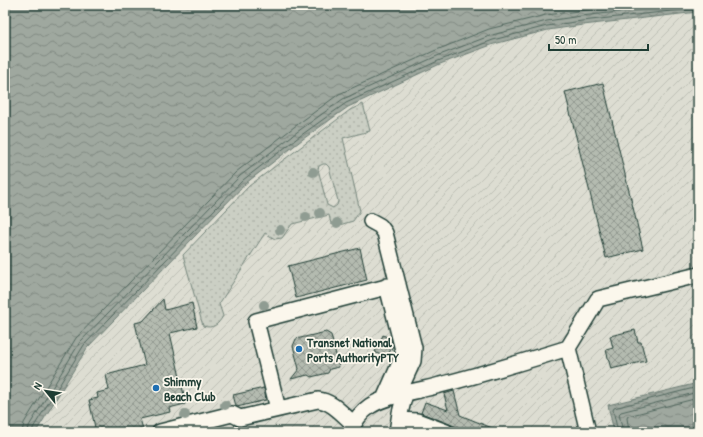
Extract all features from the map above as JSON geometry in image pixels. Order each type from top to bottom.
[{"type":"street","points":[[371,221],[380,226],[385,233],[404,354],[395,396],[398,426],[417,421],[446,432]]},
{"type":"street","points":[[160,432],[232,414],[237,424],[278,409],[323,400],[331,404],[352,428],[358,417],[370,406],[395,396],[439,386],[568,348],[598,299],[698,275]]},
{"type":"street","points":[[278,409],[256,320],[392,285]]},
{"type":"street","points":[[568,348],[588,432]]},
{"type":"shaded area","points":[[698,12],[698,383],[608,405],[614,432],[36,432],[87,348],[246,183],[303,139],[348,107],[440,64],[494,44],[548,30]]},
{"type":"shaded area","points":[[363,104],[370,131],[343,138],[360,211],[353,221],[336,226],[331,224],[329,215],[292,224],[282,238],[275,239],[265,233],[219,304],[223,316],[221,319],[215,326],[203,326],[183,255],[249,186],[350,110]],"holes":[[[326,164],[329,167],[338,201],[337,205],[333,208],[327,205],[318,169],[319,166]]]},
{"type":"water","points":[[5,5],[698,5],[698,12],[548,30],[494,44],[440,64],[348,107],[303,139],[246,183],[87,348],[36,432],[5,432]]},
{"type":"water","points":[[698,383],[698,432],[614,432],[608,405]]},
{"type":"building","points":[[603,83],[643,249],[606,258],[565,92]]},
{"type":"building","points":[[360,248],[367,280],[296,298],[288,266]]},
{"type":"building","points":[[163,299],[165,310],[192,303],[197,327],[170,333],[185,404],[169,408],[170,412],[140,419],[143,429],[130,432],[96,432],[89,400],[98,398],[97,393],[109,390],[106,375],[145,365],[135,323],[143,321]]},
{"type":"building","points":[[635,330],[638,342],[641,342],[646,361],[611,369],[606,350],[613,348],[610,336]]},
{"type":"building","points":[[326,332],[331,335],[339,367],[330,369],[328,373],[311,377],[308,375],[291,379],[299,369],[293,346],[296,339]]},
{"type":"building","points":[[383,335],[391,339],[393,346],[386,358],[375,352]]},
{"type":"building","points":[[264,388],[266,400],[236,406],[233,395]]},
{"type":"building","points":[[454,391],[460,415],[502,432],[470,432],[421,413],[425,402],[448,410],[444,394]]},
{"type":"place","name":"Transnet National Ports AuthorityPTY","points":[[299,349]]},
{"type":"place","name":"Shimmy Beach Club","points":[[156,388]]}]
